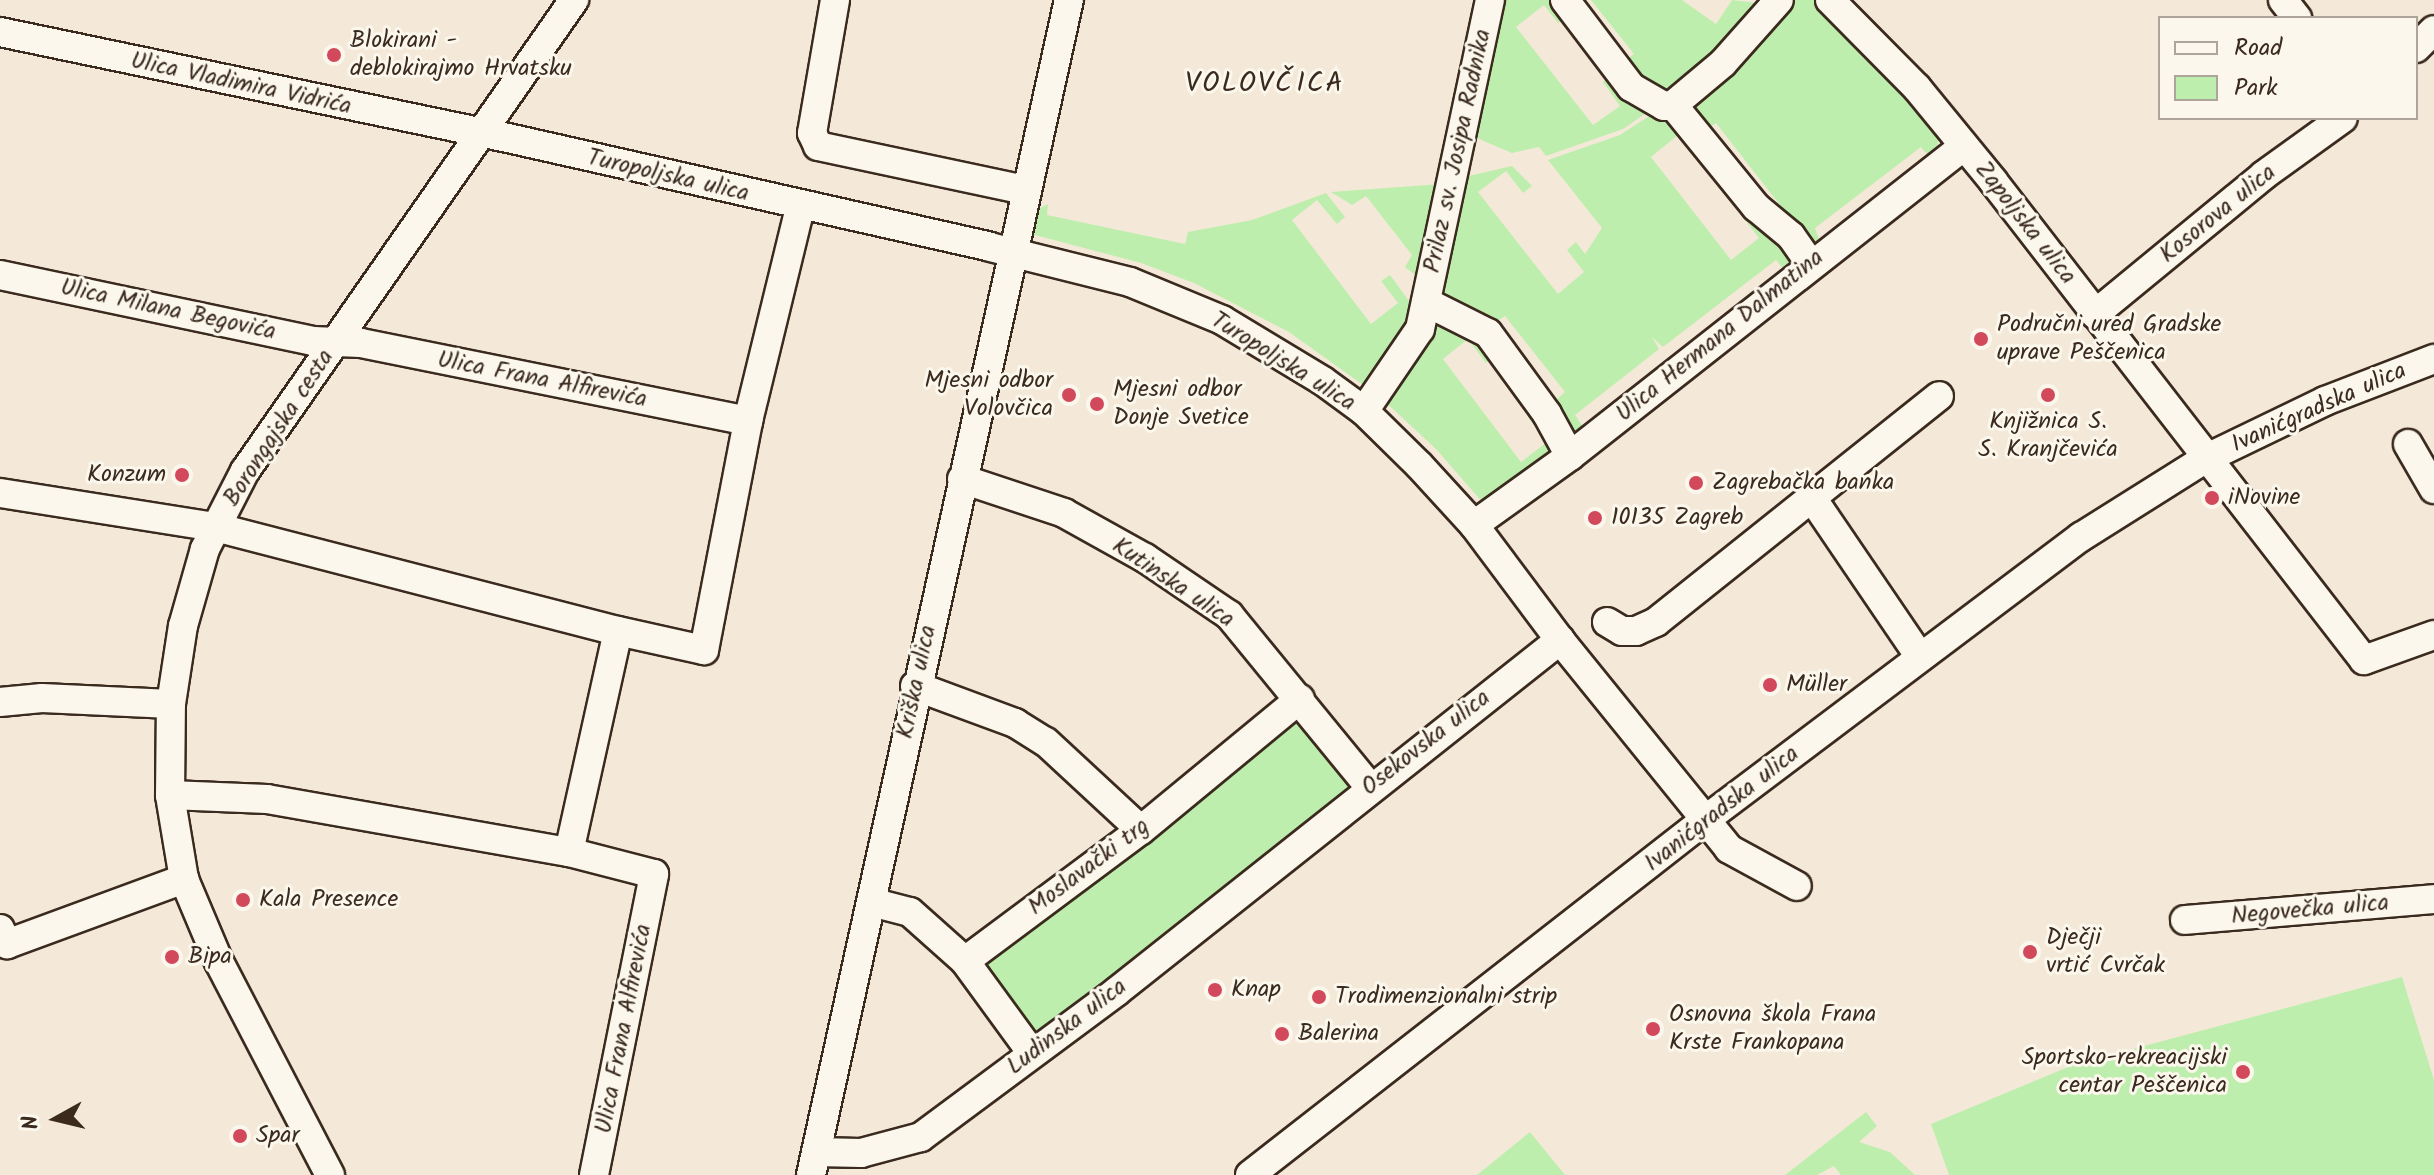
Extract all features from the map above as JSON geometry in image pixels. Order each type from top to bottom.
[{"type":"street","name":"Borongajska cesta","points":[[330,1175],[219,962],[184,879],[170,795],[171,704],[183,626],[215,527],[245,471],[574,0]]},
{"type":"street","points":[[835,0],[812,133],[818,146],[1025,190]]},
{"type":"street","name":"Kriška ulica","points":[[814,1163],[915,686],[1069,0]]},
{"type":"street","name":"Prilaz sv. Josipa Radnika","points":[[1364,411],[1409,353],[1426,302],[1490,0]]},
{"type":"street","points":[[1565,0],[1631,87],[1651,102],[1673,105],[1756,207],[1791,236],[1810,263]]},
{"type":"street","points":[[1673,105],[1723,63],[1779,0]]},
{"type":"street","name":"Zapoljska ulica","points":[[1830,0],[1917,88],[2205,459]]},
{"type":"street","points":[[2283,0],[2295,16]]},
{"type":"street","points":[[2418,46],[2434,30]]},
{"type":"street","name":"Ulica Vladimira Vidrića","points":[[0,32],[481,137]]},
{"type":"street","name":"Kosorova ulica","points":[[2095,314],[2264,175],[2340,120]]},
{"type":"street","name":"Turopoljska ulica","points":[[481,137],[801,204],[1130,282],[1222,320],[1364,411],[1474,525],[1560,640],[1705,820],[1740,857],[1797,886]]},
{"type":"street","name":"Ulica Hermana Dalmatina","points":[[1474,525],[1570,456],[1810,263],[1964,146]]},
{"type":"street","points":[[0,493],[215,527],[618,631],[704,650],[748,421],[801,204]]},
{"type":"street","name":"Ulica Milana Begovića","points":[[0,275],[336,341]]},
{"type":"street","name":"Prilaz sv. Josipa Radnika","points":[[1426,302],[1488,333],[1547,414],[1570,456]]},
{"type":"street","name":"Ulica Frana Alfirevića","points":[[336,341],[748,421]]},
{"type":"street","name":"Ivanićgradska ulica","points":[[1250,1175],[1705,820],[2081,537],[2205,459],[2325,401],[2434,359]]},
{"type":"street","points":[[1607,622],[1622,631],[1636,631],[1656,622],[1939,396]]},
{"type":"street","points":[[2408,444],[2434,489]]},
{"type":"street","name":"Ivanićgradska ulica","points":[[2205,459],[2364,660],[2434,635]]},
{"type":"street","name":"Kutinska ulica","points":[[962,479],[1064,513],[1145,558],[1229,615],[1369,786]]},
{"type":"street","points":[[1812,498],[1920,657]]},
{"type":"street","points":[[569,852],[618,631]]},
{"type":"street","name":"Osekovska ulica","points":[[1294,847],[1560,640]]},
{"type":"street","points":[[915,686],[1015,723],[1046,742],[1141,830]]},
{"type":"street","points":[[0,702],[42,698],[171,704]]},
{"type":"street","name":"Moslavački trg","points":[[965,961],[1141,830],[1300,699]]},
{"type":"street","name":"Ulica Frana Alfirevića","points":[[170,795],[267,799],[569,852],[654,874],[594,1175]]},
{"type":"street","name":"Ludinska ulica","points":[[814,1163],[921,1137],[1294,847]]},
{"type":"street","points":[[0,929],[7,944],[184,879]]},
{"type":"street","name":"Negovečka ulica","points":[[2185,920],[2434,899]]},
{"type":"street","points":[[871,902],[910,912],[965,961],[1032,1053]]},
{"type":"green space","points":[[1500,0],[1552,0],[1566,17],[1558,23],[1544,5],[1516,27],[1593,125],[1620,106],[1603,82],[1611,74],[1652,109],[1623,129],[1546,156],[1539,147],[1512,153],[1479,139],[1474,133]]},
{"type":"green space","points":[[1591,0],[1682,0],[1716,24],[1732,0],[1758,3],[1725,46],[1680,83],[1650,91],[1627,59],[1634,54]]},
{"type":"green space","points":[[1793,0],[1815,0],[1879,62],[1940,137],[1932,160],[1921,147],[1815,228],[1821,245],[1811,246],[1772,219],[1784,210],[1716,123],[1703,132],[1689,107]]},
{"type":"green space","points":[[1660,109],[1706,154],[1699,161],[1678,135],[1651,157],[1731,260],[1759,238],[1743,217],[1751,210],[1782,238],[1793,262],[1786,272],[1776,260],[1663,347],[1652,337],[1659,349],[1575,415],[1584,428],[1571,433],[1554,411],[1556,400],[1565,392],[1505,316],[1492,325],[1440,292],[1460,178],[1512,166],[1532,186],[1523,193],[1506,171],[1478,192],[1558,294],[1584,272],[1567,250],[1576,242],[1585,254],[1602,228],[1548,160],[1620,135]]},
{"type":"green space","points":[[1441,184],[1419,278],[1405,267],[1412,255],[1366,196],[1352,205],[1331,192]]},
{"type":"green space","points":[[1326,193],[1345,217],[1337,224],[1317,200],[1292,220],[1371,324],[1398,303],[1381,281],[1390,275],[1412,305],[1414,318],[1366,387],[1289,332],[1194,283],[1141,263],[1031,234],[1036,210],[1048,204],[1047,215],[1185,244],[1188,232],[1252,220]]},
{"type":"green space","points":[[1433,318],[1497,354],[1486,363],[1468,339],[1443,359],[1521,462],[1547,442],[1528,417],[1539,410],[1553,450],[1484,504],[1436,449],[1382,399]]},
{"type":"green space","points":[[1299,717],[1348,777],[1349,787],[1065,1025],[1032,1031],[980,961]]},
{"type":"green space","name":"Sportsko-rekreacijski centar Peščenica","points":[[2402,977],[2434,1080],[2434,1175],[1949,1175],[1931,1124],[2073,1065]]},
{"type":"green space","points":[[1866,1112],[1877,1126],[1859,1142],[1890,1152],[1915,1175],[1841,1175],[1834,1166],[1817,1175],[1785,1175]]},
{"type":"green space","points":[[1530,1132],[1565,1175],[1477,1175]]},
{"type":"place","name":"Blokirani - deblokirajmo Hrvatsku","points":[[334,55]]},
{"type":"place","name":"Područni ured Gradske uprave Peščenica","points":[[1981,339]]},
{"type":"place","name":"Mjesni odbor Volovčica","points":[[1069,395]]},
{"type":"place","name":"Knjižnica S. S. Kranjčevića","points":[[2048,395]]},
{"type":"place","name":"Mjesni odbor Donje Svetice","points":[[1097,404]]},
{"type":"place","name":"Konzum","points":[[182,475]]},
{"type":"place","name":"Zagrebačka banka","points":[[1696,483]]},
{"type":"place","name":"iNovine","points":[[2212,498]]},
{"type":"place","name":"10135 Zagreb","points":[[1595,518]]},
{"type":"place","name":"Müller","points":[[1770,685]]},
{"type":"place","name":"Kala Presence","points":[[243,900]]},
{"type":"place","name":"Dječji vrtić Cvrčak","points":[[2030,952]]},
{"type":"place","name":"Bipa","points":[[172,957]]},
{"type":"place","name":"Knap","points":[[1215,990]]},
{"type":"place","name":"Trodimenzionalni strip","points":[[1319,997]]},
{"type":"place","name":"Osnovna škola Frana Krste Frankopana","points":[[1653,1029]]},
{"type":"place","name":"Balerina","points":[[1282,1034]]},
{"type":"place","name":"Sportsko-rekreacijski centar Peščenica","points":[[2243,1072]]},
{"type":"place","name":"Spar","points":[[240,1136]]},
{"type":"district","name":"VOLOVČICA","points":[[1265,84]]}]
